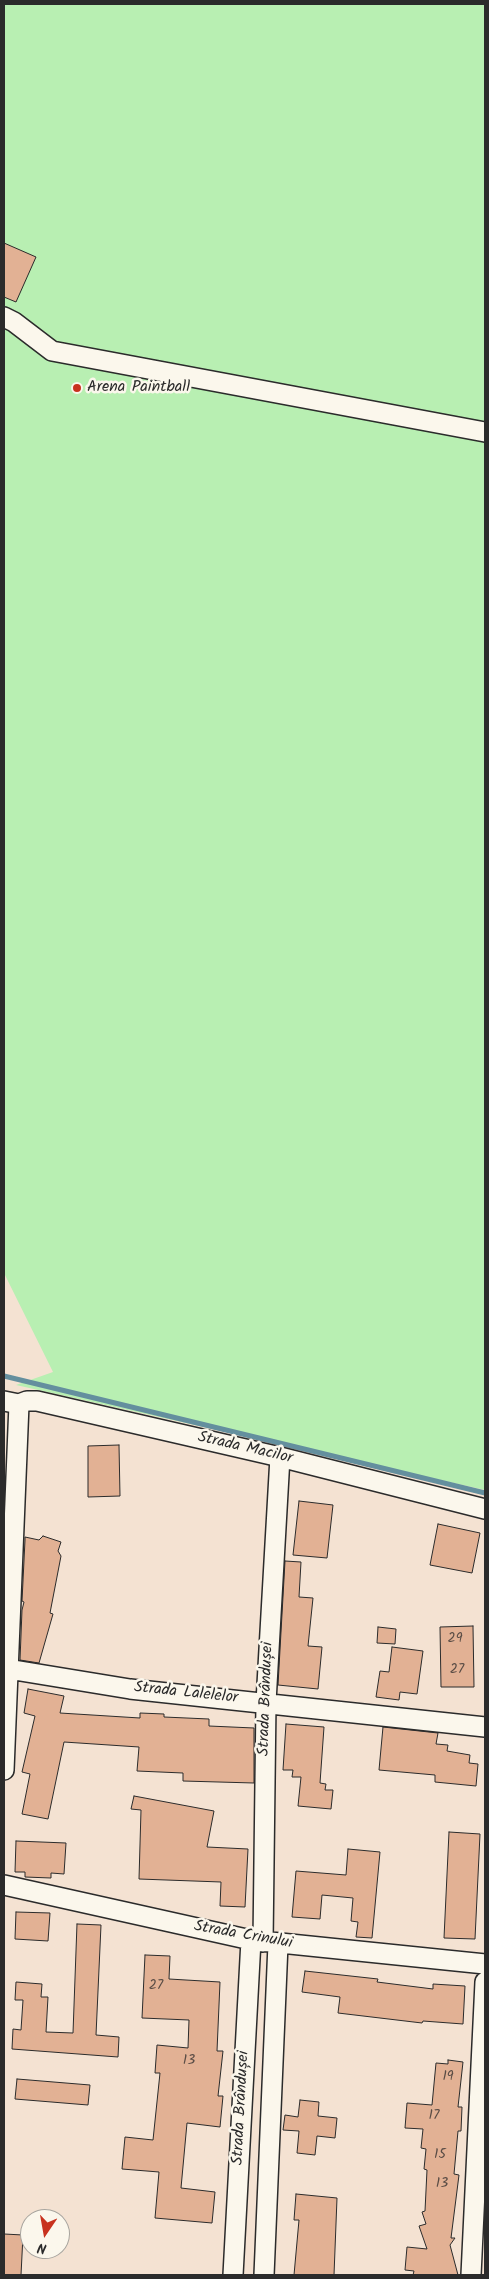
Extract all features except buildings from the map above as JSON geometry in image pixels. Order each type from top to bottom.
[{"type":"street","points":[[4,317],[14,322],[52,351],[485,432]]},
{"type":"street","name":"Strada Macilor","points":[[11,1403],[27,1400],[37,1401],[280,1457],[485,1509]]},
{"type":"street","points":[[4,1770],[8,1669],[11,1403]]},
{"type":"street","name":"Strada Brândușei","points":[[264,2275],[266,1702],[280,1457]]},
{"type":"street","name":"Strada Lalelelor","points":[[8,1669],[130,1689],[266,1702],[485,1727]]},
{"type":"street","name":"Strada Crinului","points":[[4,1885],[264,1942],[485,1964]]},
{"type":"street","name":"Strada Brândușei","points":[[233,2275],[264,1942]]},
{"type":"street","points":[[471,2275],[485,1982]]},
{"type":"green space","points":[[4,4],[485,4],[485,1490],[16,1385],[53,1372],[4,1273]]},
{"type":"waterway","points":[[4,1376],[485,1493]]},
{"type":"place","name":"Arena Paintball","points":[[77,388]]}]
